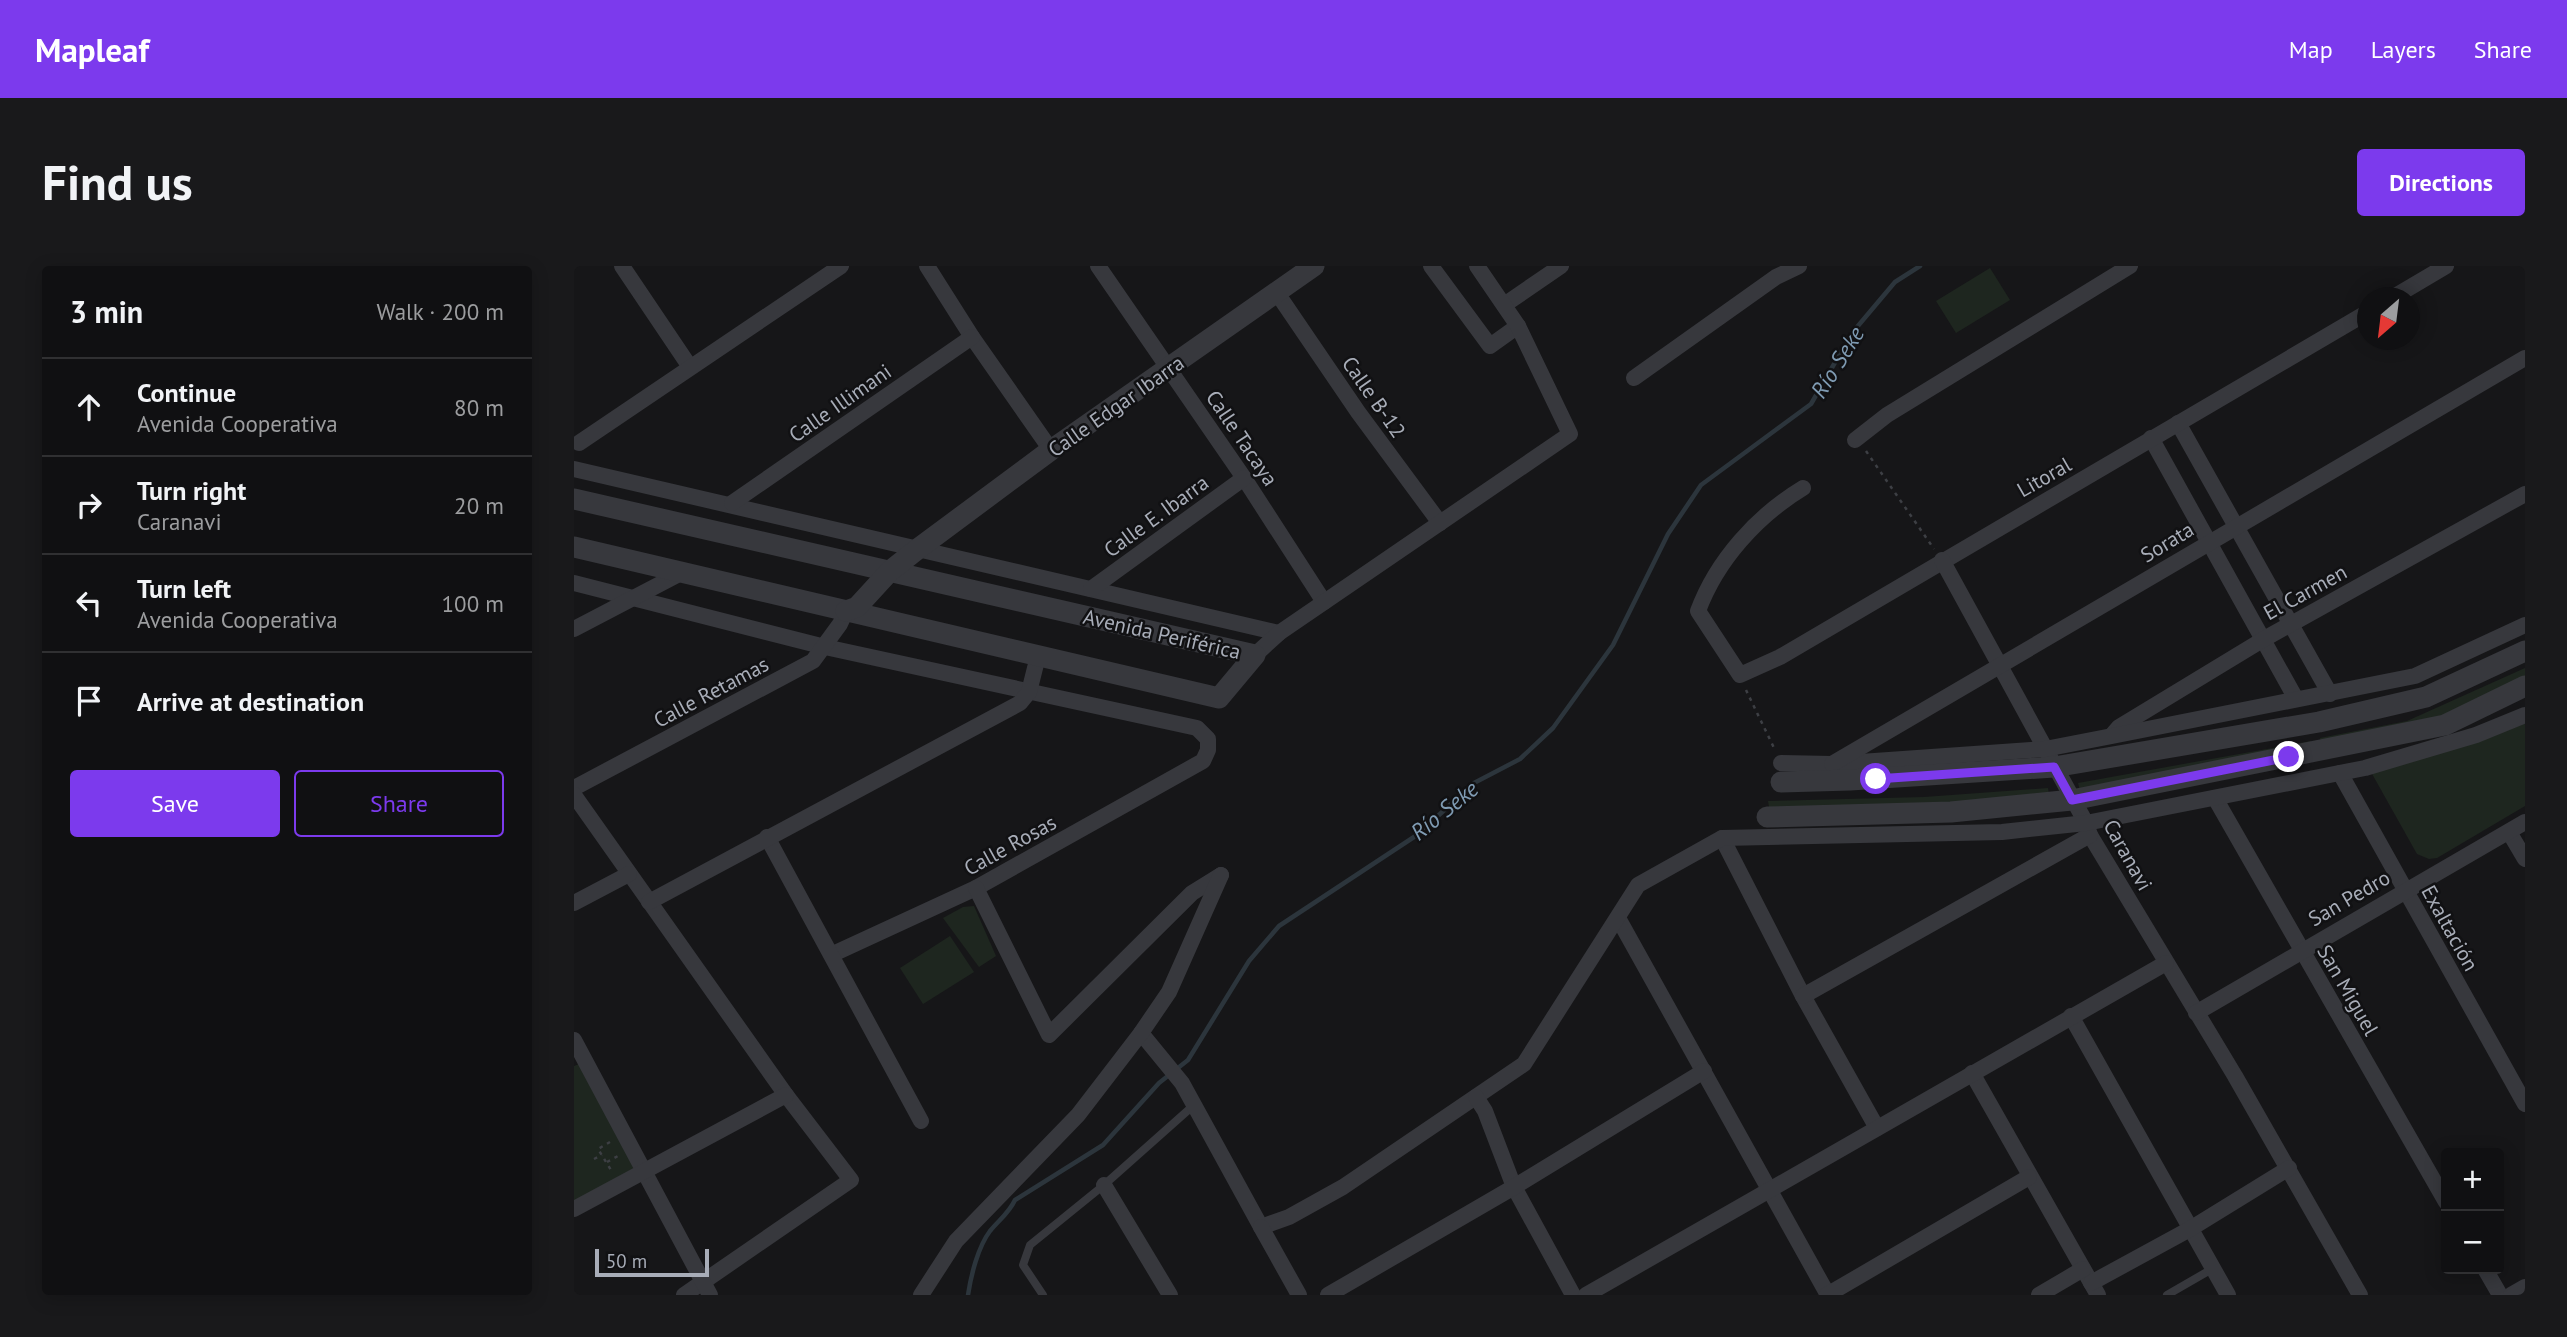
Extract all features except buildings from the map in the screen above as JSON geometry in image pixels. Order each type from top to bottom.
[{"type":"street","points":[[621,266],[690,367]]},
{"type":"street","points":[[576,443],[841,266]]},
{"type":"street","points":[[927,266],[972,337],[1051,450]]},
{"type":"street","name":"Calle Tacaya","points":[[1098,266],[1244,478],[1324,602]]},
{"type":"street","name":"Calle Edgar Ibarra","points":[[846,611],[857,607],[890,571],[919,548],[1051,450],[1314,266]]},
{"type":"street","points":[[1431,266],[1490,346],[1518,326]]},
{"type":"street","points":[[1255,655],[1279,633],[1570,434],[1518,326],[1477,266]]},
{"type":"street","points":[[1504,305],[1561,266]]},
{"type":"street","points":[[1634,378],[1776,277],[1800,266]]},
{"type":"street","points":[[1855,440],[1887,415],[2130,266]]},
{"type":"street","points":[[2411,287],[2446,266]]},
{"type":"street","name":"Calle B-12","points":[[1277,293],[1358,412],[1440,523]]},
{"type":"street","name":"Litoral","points":[[1740,676],[1780,657],[2357,318]]},
{"type":"street","name":"Calle Illimani","points":[[732,503],[972,337]]},
{"type":"street","name":"Sorata","points":[[1832,764],[2525,358]]},
{"type":"street","points":[[2178,423],[2330,694]]},
{"type":"street","points":[[2151,438],[2296,699]]},
{"type":"street","points":[[574,469],[732,503],[1279,633]]},
{"type":"street","name":"Calle E. Ibarra","points":[[1091,589],[1244,478]]},
{"type":"street","points":[[1740,676],[1698,611],[1708,583],[1730,554],[1780,502],[1803,488]]},
{"type":"street","name":"El Carmen","points":[[2112,736],[2119,727],[2264,639],[2525,494]]},
{"type":"street","name":"Avenida Periférica","points":[[574,499],[1255,655],[1219,698],[574,547]]},
{"type":"street","name":"Caranavi","points":[[1942,561],[2088,829],[2289,1168],[2360,1295]]},
{"type":"street","points":[[574,629],[682,572]]},
{"type":"street","points":[[574,583],[825,647],[1029,692]]},
{"type":"street","name":"Calle Retamas","points":[[574,788],[795,672],[813,660],[825,647],[846,611]]},
{"type":"street","points":[[1781,772],[1832,764],[2049,758],[2112,736],[2416,676],[2525,625]]},
{"type":"street","points":[[1781,772],[1850,780],[2049,758],[2319,722],[2426,697],[2525,651]]},
{"type":"street","points":[[649,902],[1013,708],[1029,692],[1038,656]]},
{"type":"street","points":[[1767,817],[1951,812],[2072,800],[2445,724],[2525,686]]},
{"type":"street","name":"Calle Rosas","points":[[832,954],[976,888],[1203,761],[1208,750],[1208,738],[1197,729],[1029,692]]},
{"type":"street","points":[[1261,1227],[1289,1217],[1343,1186],[1524,1064],[1638,885],[1722,838],[2088,829],[2435,748],[2525,715]]},
{"type":"street","name":"Exaltación","points":[[2340,772],[2525,1104]]},
{"type":"street","points":[[574,795],[786,1095],[851,1180],[706,1289],[684,1295]]},
{"type":"street","name":"San Miguel","points":[[2216,798],[2441,1193]]},
{"type":"street","name":"San Pedro","points":[[2196,1013],[2525,822]]},
{"type":"street","points":[[1803,996],[2088,829]]},
{"type":"street","points":[[2509,832],[2525,859]]},
{"type":"street","points":[[767,837],[921,1121]]},
{"type":"street","points":[[1722,838],[1803,996],[1877,1128]]},
{"type":"street","points":[[574,903],[629,874]]},
{"type":"street","points":[[921,1295],[956,1241],[1078,1115],[1141,1032],[1168,992],[1222,874],[1192,893],[1049,1035],[976,888]]},
{"type":"street","points":[[1618,918],[1828,1295],[2029,1177]]},
{"type":"street","points":[[1586,1295],[2166,963]]},
{"type":"street","points":[[2071,1016],[2228,1295]]},
{"type":"street","points":[[1141,1032],[1182,1083],[1299,1295]]},
{"type":"street","points":[[574,1040],[706,1289]]},
{"type":"street","points":[[1328,1295],[1514,1187],[1704,1071]]},
{"type":"street","points":[[1972,1073],[2091,1282]]},
{"type":"street","points":[[574,1209],[786,1095]]},
{"type":"street","points":[[1476,1097],[1485,1111],[1514,1187],[1573,1295]]},
{"type":"street","points":[[2039,1295],[2091,1282],[2190,1229],[2289,1168]]},
{"type":"street","points":[[1104,1185],[1170,1295]]},
{"type":"street","points":[[2488,1274],[2500,1295]]},
{"type":"street","points":[[2511,1295],[2525,1287]]},
{"type":"lane","points":[[1043,1295],[1023,1265],[1030,1245],[1104,1185],[1194,1105]]},
{"type":"lane","points":[[2167,1295],[2213,1269]]},
{"type":"path","points":[[1855,440],[1872,457],[1942,561]]},
{"type":"path","points":[[1740,676],[1781,772]]},
{"type":"path","points":[[601,1176],[611,1170],[598,1149],[616,1139]]},
{"type":"path","points":[[594,1159],[602,1155]]},
{"type":"path","points":[[607,1162],[618,1155],[623,1164]]},
{"type":"shaded area","points":[[1990,268],[2010,300],[1956,333],[1936,301]]},
{"type":"shaded area","points":[[2525,668],[2525,685],[2442,725],[2324,751],[2320,738],[2407,721]]},
{"type":"shaded area","points":[[2525,722],[2525,806],[2437,858],[2429,859],[2417,854],[2371,772]]},
{"type":"shaded area","points":[[2311,741],[2313,753],[2081,795],[2078,783]]},
{"type":"shaded area","points":[[2048,788],[2050,802],[1770,812],[1768,801],[1924,797]]},
{"type":"shaded area","points":[[974,906],[996,956],[979,967],[943,918],[963,907]]},
{"type":"shaded area","points":[[950,936],[974,972],[923,1004],[900,968]]},
{"type":"shaded area","points":[[579,1064],[635,1168],[574,1201],[574,1066]]},
{"type":"waterway","name":"Río Seke","points":[[968,1295],[982,1245],[1015,1200],[1103,1145],[1159,1083],[1188,1060],[1249,961],[1279,926],[1417,835],[1474,783],[1520,759],[1553,728],[1613,645],[1668,534],[1701,485],[1811,404],[1852,333],[1895,282],[1920,266]]},
{"type":"route","points":[[1876,779],[2054,767],[2072,800],[2289,757]]}]
